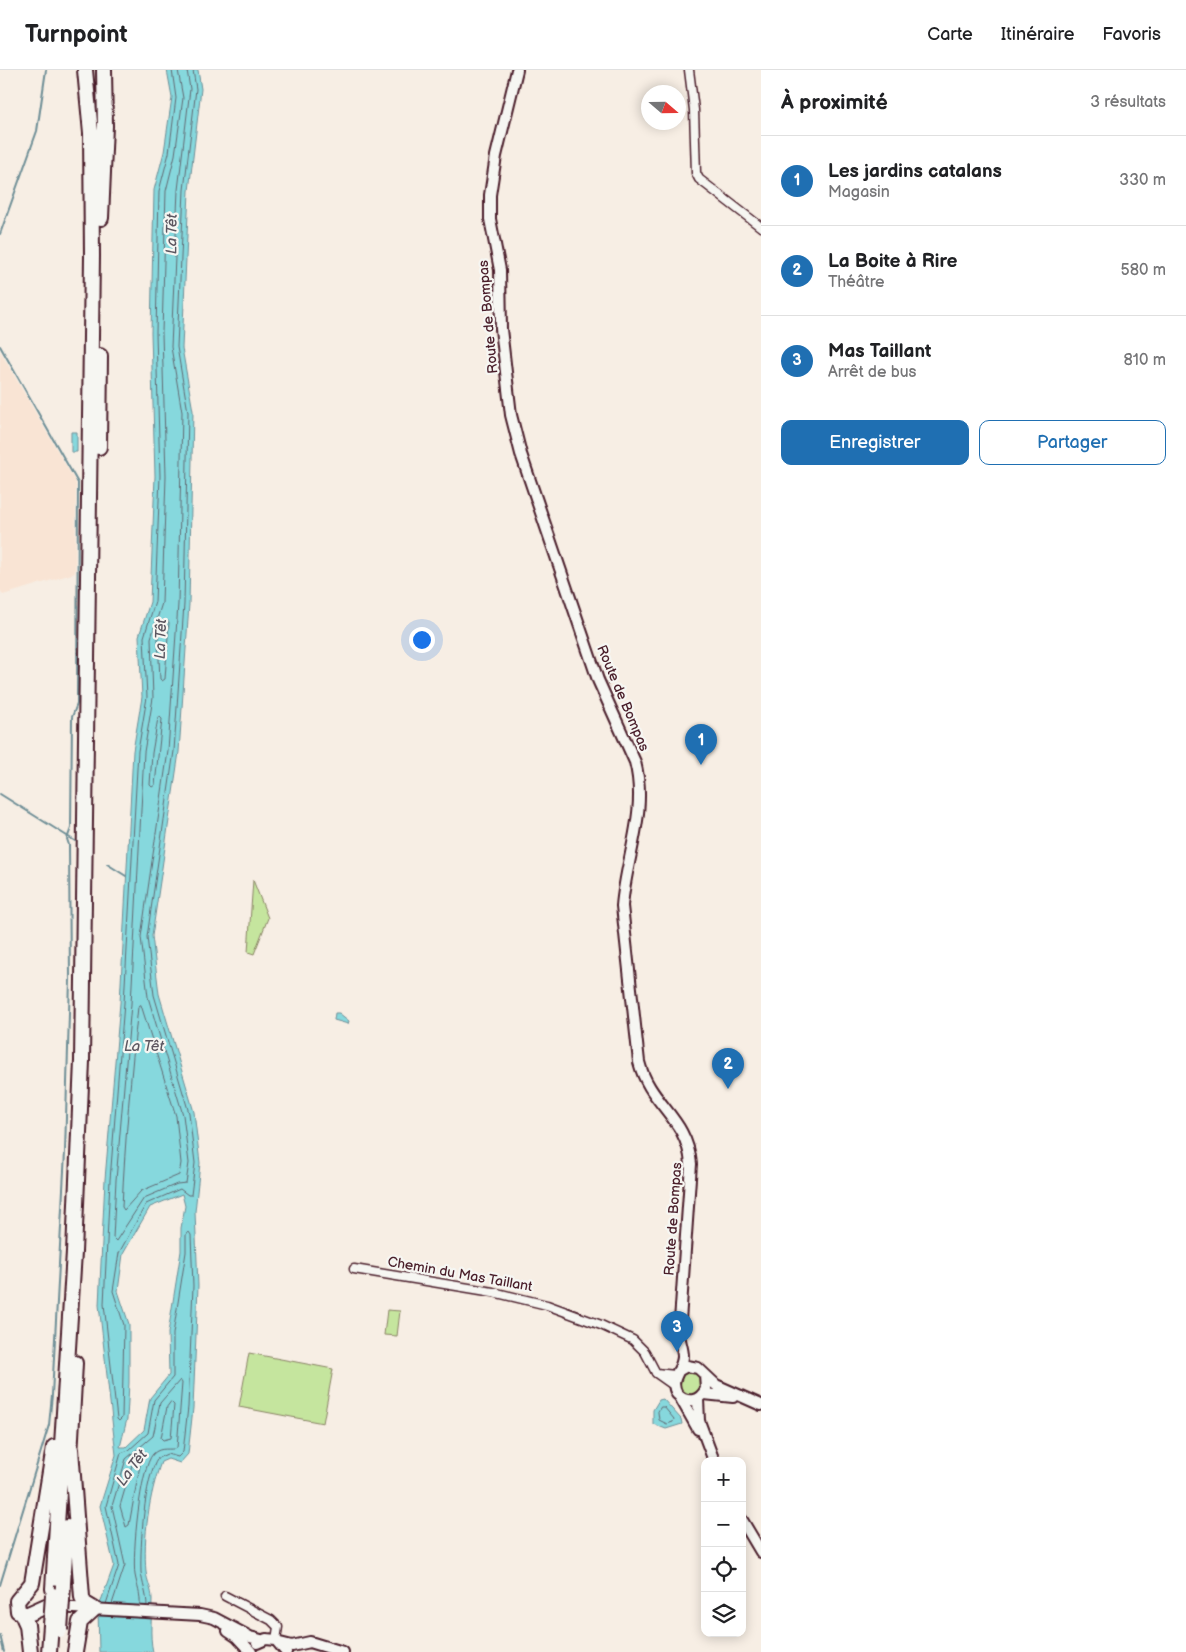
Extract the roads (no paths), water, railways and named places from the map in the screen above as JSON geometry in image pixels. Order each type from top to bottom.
[{"type":"highway","points":[[59,1652],[56,1628],[63,1422],[78,1175],[82,1061],[92,256],[91,142],[85,70]]},
{"type":"highway","points":[[58,1587],[71,1448],[87,1172],[90,1060],[101,218],[100,137],[95,70]]},
{"type":"highway","points":[[101,218],[105,126],[104,70]]},
{"type":"highway","points":[[30,1652],[26,1624],[16,1606],[20,1597],[24,1595],[32,1584],[54,1444],[63,1422]]},
{"type":"highway","points":[[71,1448],[82,1597],[84,1604],[94,1609],[80,1622],[75,1652]]},
{"type":"highway","points":[[22,1614],[31,1614],[46,1606],[29,1595],[24,1595]]},
{"type":"highway","points":[[49,1652],[56,1628]]},
{"type":"main road","name":"Route de Bompas","points":[[517,70],[496,156],[490,195],[490,219],[500,270],[501,329],[512,415],[521,454],[598,680],[635,762],[638,774],[638,824],[624,886],[622,906],[639,1062],[650,1090],[683,1132],[690,1146],[691,1164],[680,1305]]},
{"type":"main road","points":[[680,1305],[686,1345],[690,1358],[701,1372],[716,1385],[761,1405]]},
{"type":"main road","points":[[680,1305],[679,1335],[683,1356],[676,1377],[680,1397],[703,1436],[712,1457]]},
{"type":"main road","points":[[676,1377],[688,1366],[701,1372],[707,1385],[701,1396],[697,1414],[703,1436]]},
{"type":"main road","points":[[680,1397],[689,1400],[701,1396],[730,1396],[761,1412]]},
{"type":"main road","points":[[746,1527],[761,1552]]},
{"type":"main road","points":[[46,1606],[214,1618],[250,1638],[278,1641],[292,1646],[310,1642],[338,1650]]},
{"type":"main road","points":[[175,1615],[219,1626],[237,1637],[251,1652],[261,1640]]},
{"type":"main road","points":[[278,1641],[286,1652]]},
{"type":"main road","points":[[295,1652],[305,1648],[338,1650]]},
{"type":"street","points":[[689,70],[694,110],[696,174],[699,179],[761,227]]},
{"type":"street","name":"Chemin du Mas Taillant","points":[[354,1270],[493,1292],[547,1305],[633,1340],[645,1352],[656,1373],[676,1377]]},
{"type":"street","points":[[225,1596],[275,1624],[279,1631],[278,1641]]},
{"type":"water","name":"La Têt","points":[[167,70],[198,70],[201,89],[189,191],[182,348],[193,411],[189,604],[179,752],[152,936],[159,994],[194,1112],[200,1163],[195,1212],[198,1286],[193,1408],[188,1454],[180,1463],[168,1459],[161,1462],[150,1502],[145,1559],[152,1596],[151,1632],[153,1652],[99,1652],[98,1609],[114,1565],[100,1506],[116,1455],[99,1305],[105,1179],[120,1003],[133,751],[142,697],[139,636],[150,602],[155,476],[151,333],[154,190],[164,152],[172,97]],"holes":[[[182,1194],[185,1206],[181,1228],[181,1251],[168,1333],[169,1375],[150,1398],[144,1430],[126,1447],[120,1447],[127,1419],[129,1383],[129,1324],[118,1291],[123,1254],[150,1207]]]},
{"type":"water","points":[[71,432],[77,432],[77,452],[71,452]]},
{"type":"water","points":[[335,1013],[339,1013],[349,1021],[348,1024],[334,1020]]},
{"type":"water","points":[[663,1399],[681,1419],[682,1424],[666,1429],[653,1424],[653,1410],[659,1400]]},
{"type":"waterway","points":[[0,234],[37,131],[46,70]]},
{"type":"waterway","points":[[0,346],[78,483],[77,704],[72,717],[71,828],[67,839],[69,845],[70,979],[65,1152],[52,1395],[49,1425],[0,1585]]},
{"type":"waterway","points":[[0,794],[75,841]]},
{"type":"waterway","points":[[107,864],[126,876]]},
{"type":"waterway","points":[[0,1635],[4,1652]]},
{"type":"place","name":"Les jardins catalans","points":[[701,765]]},
{"type":"place","name":"La Boite à Rire","points":[[728,1089]]},
{"type":"place","name":"Mas Taillant","points":[[677,1352]]}]
